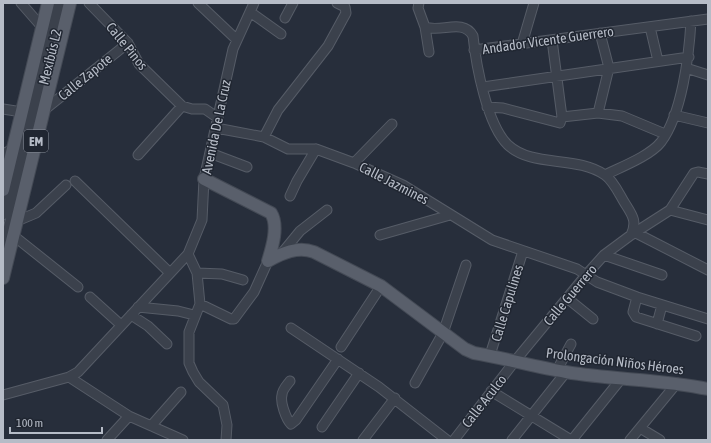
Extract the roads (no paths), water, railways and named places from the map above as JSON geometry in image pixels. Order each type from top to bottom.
[{"type":"main road","name":"EM","points":[[3,190],[8,151],[22,112],[48,3]]},
{"type":"main road","name":"EM","points":[[3,278],[70,3]]},
{"type":"main road","points":[[204,179],[271,213],[274,221],[274,233],[268,261]]},
{"type":"main road","name":"Prolongación Niños Héroes","points":[[268,261],[282,253],[307,250],[381,286],[465,349],[490,356],[561,371],[621,379],[677,383],[708,389]]},
{"type":"street","points":[[21,3],[42,27]]},
{"type":"street","name":"Mexibús L2","points":[[3,214],[55,3]]},
{"type":"street","name":"Mexibús L2","points":[[3,250],[63,3]]},
{"type":"street","name":"Calle Pinos","points":[[89,3],[128,42],[139,64],[182,106]]},
{"type":"street","points":[[198,3],[236,39]]},
{"type":"street","name":"Avenida De La Cruz","points":[[188,254],[202,220],[204,179],[236,39],[254,3]]},
{"type":"street","points":[[285,18],[293,3]]},
{"type":"street","points":[[264,137],[278,110],[328,46],[346,10],[337,3]]},
{"type":"street","points":[[522,44],[534,3]]},
{"type":"street","points":[[418,5],[425,27],[429,52]]},
{"type":"street","points":[[250,12],[281,34]]},
{"type":"street","name":"Andador Vicente Guerrero","points":[[425,27],[435,30],[464,27],[473,36],[474,50],[707,20]]},
{"type":"street","points":[[605,175],[651,151],[660,143],[674,115],[686,68],[689,56],[691,21]]},
{"type":"street","points":[[650,27],[658,61]]},
{"type":"street","points":[[598,113],[609,68],[600,33]]},
{"type":"street","points":[[552,40],[561,120]]},
{"type":"street","name":"Calle Zapote","points":[[43,112],[128,42]]},
{"type":"street","points":[[474,50],[487,107],[498,132],[506,143],[516,152],[526,156],[568,163],[605,175],[634,218],[634,234],[708,270]]},
{"type":"street","points":[[483,87],[689,56]]},
{"type":"street","points":[[686,68],[708,75]]},
{"type":"street","points":[[138,155],[182,106],[192,109],[205,109],[218,118]]},
{"type":"street","points":[[487,107],[503,108],[561,120],[598,113],[622,116],[633,119],[665,134]]},
{"type":"street","points":[[3,109],[22,112]]},
{"type":"street","points":[[674,115],[708,124]]},
{"type":"street","points":[[354,163],[392,124]]},
{"type":"street","name":"Calle Jazmines","points":[[216,128],[264,137],[288,149],[316,149],[354,163],[403,185],[492,240],[577,269],[597,282],[637,297],[708,319]]},
{"type":"street","points":[[290,196],[316,149]]},
{"type":"street","points":[[210,153],[247,167]]},
{"type":"street","points":[[708,174],[698,172],[694,173],[670,210],[708,220]]},
{"type":"street","points":[[75,181],[170,273]]},
{"type":"street","points":[[17,221],[36,213],[66,185]]},
{"type":"street","points":[[282,253],[300,231],[327,210]]},
{"type":"street","name":"Calle Guerrero","points":[[514,361],[586,275],[604,256],[670,210]]},
{"type":"street","points":[[380,235],[450,215]]},
{"type":"street","points":[[14,236],[78,287]]},
{"type":"street","name":"Calle Capulines","points":[[490,356],[523,251]]},
{"type":"street","points":[[3,395],[69,377],[78,372],[188,254],[197,273],[200,304],[194,315],[189,332],[189,363],[199,382],[223,405],[227,425],[226,440]]},
{"type":"street","points":[[604,256],[662,275]]},
{"type":"street","points":[[200,304],[231,319],[234,319],[254,292],[268,261]]},
{"type":"street","points":[[415,383],[443,333],[466,265]]},
{"type":"street","points":[[197,273],[222,274],[243,280]]},
{"type":"street","points":[[341,347],[381,286]]},
{"type":"street","points":[[90,297],[121,325]]},
{"type":"street","points":[[637,297],[634,315],[696,336]]},
{"type":"street","points":[[567,298],[593,319]]},
{"type":"street","points":[[657,324],[662,305]]},
{"type":"street","points":[[138,307],[178,311],[194,315]]},
{"type":"street","points":[[131,315],[148,326],[167,344]]},
{"type":"street","points":[[291,328],[395,398],[447,440]]},
{"type":"street","points":[[512,440],[531,416],[561,371],[571,344]]},
{"type":"street","points":[[290,381],[282,395],[288,420],[291,424],[296,420],[338,359]]},
{"type":"street","name":"Calle Aculco","points":[[454,440],[514,361]]},
{"type":"street","points":[[322,427],[359,373]]},
{"type":"street","points":[[69,377],[129,416],[183,440]]},
{"type":"street","points":[[492,391],[571,440],[621,379]]},
{"type":"street","points":[[630,440],[677,383]]},
{"type":"street","points":[[150,426],[181,392]]},
{"type":"street","points":[[363,440],[395,398]]},
{"type":"street","points":[[107,440],[129,416]]},
{"type":"street","points":[[640,428],[660,440]]}]
